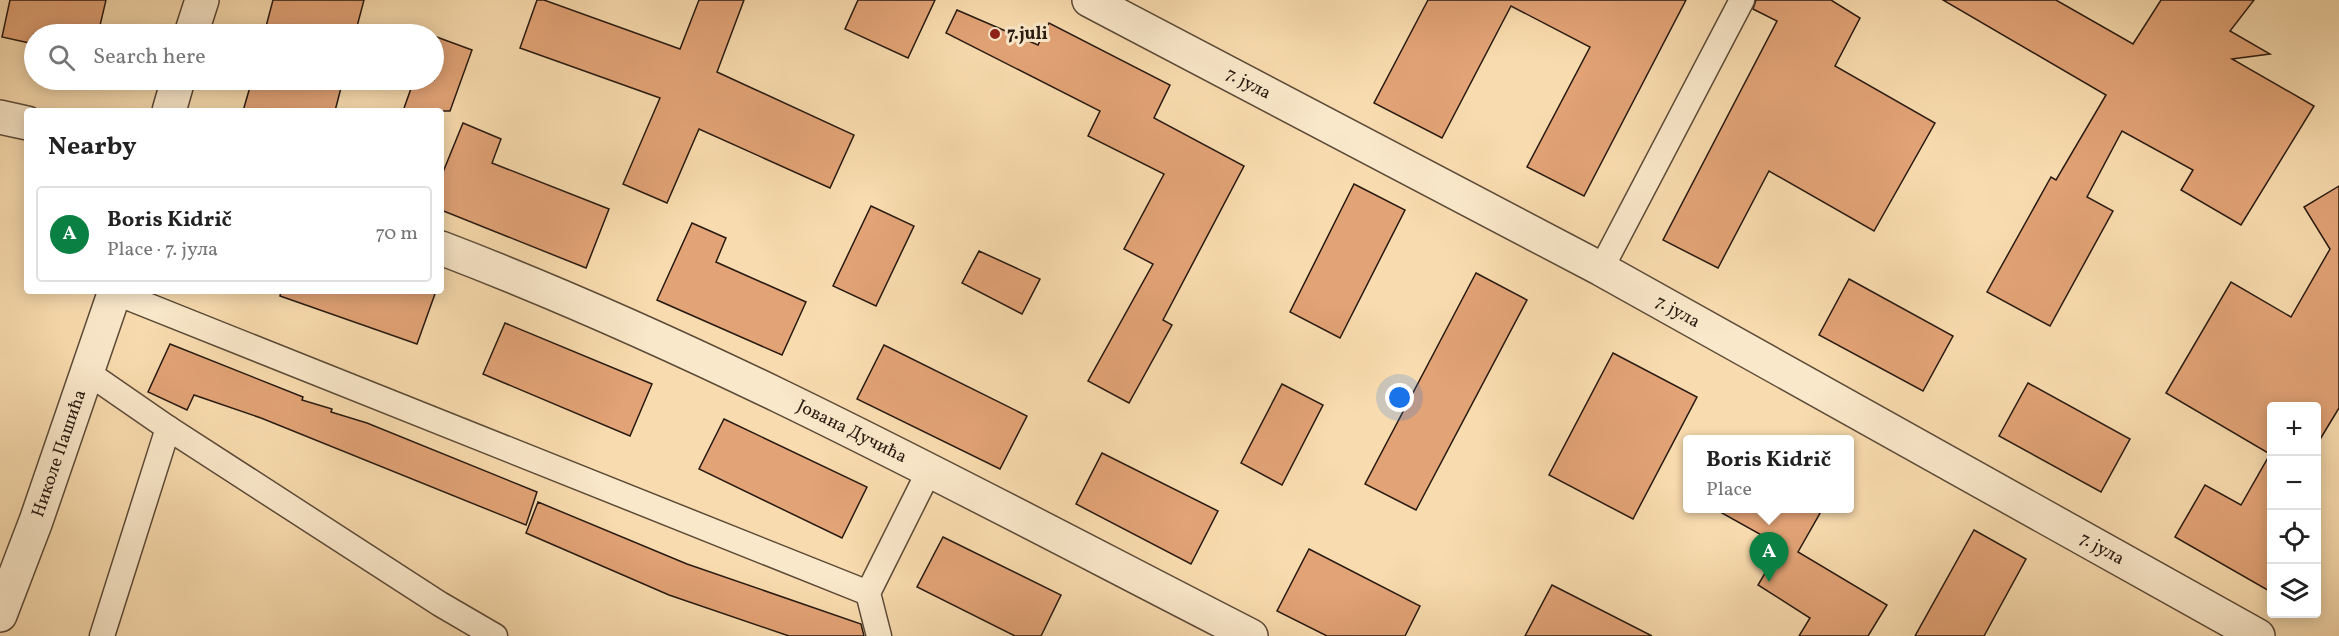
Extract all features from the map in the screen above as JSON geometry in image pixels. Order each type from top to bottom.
[{"type":"street","points":[[194,24],[202,0]]},
{"type":"street","name":"7. јула","points":[[1089,0],[1601,270],[2258,636]]},
{"type":"street","points":[[170,108],[175,90]]},
{"type":"street","points":[[0,117],[24,122]]},
{"type":"street","name":"Јована Дучића","points":[[444,249],[713,364],[929,471],[1251,636]]},
{"type":"street","name":"Николе Пашића","points":[[0,615],[113,294]]},
{"type":"lane","points":[[1601,270],[1743,0]]},
{"type":"lane","points":[[121,294],[868,593]]},
{"type":"lane","points":[[87,372],[168,428],[480,632]]},
{"type":"lane","points":[[102,636],[168,428]]},
{"type":"lane","points":[[879,636],[868,593],[929,471]]},
{"type":"building","points":[[10,0],[106,0],[100,24],[24,24],[24,42],[2,37]]},
{"type":"building","points":[[273,0],[364,0],[358,24],[267,24]]},
{"type":"building","points":[[537,0],[544,0],[680,49],[699,0],[744,0],[717,72],[854,135],[830,188],[699,129],[667,203],[623,184],[660,98],[520,48]]},
{"type":"building","points":[[858,0],[935,0],[908,58],[845,29]]},
{"type":"building","points":[[1428,0],[1686,0],[1584,196],[1527,167],[1590,47],[1511,6],[1442,138],[1374,103]]},
{"type":"building","points":[[1756,0],[1831,0],[1860,18],[1835,66],[1935,123],[1874,231],[1769,171],[1718,268],[1663,240],[1777,21],[1753,9]]},
{"type":"building","points":[[1943,0],[2056,0],[2133,44],[2161,0],[2254,0],[2230,31],[2270,54],[2232,59],[2314,106],[2241,225],[2181,190],[2193,170],[2122,131],[2087,197],[2113,211],[2050,326],[1987,292],[2051,177],[2056,180],[2106,95]]},
{"type":"building","points":[[957,10],[1038,45],[1049,23],[1170,85],[1154,118],[1244,166],[1163,320],[1172,325],[1129,403],[1088,381],[1153,264],[1124,249],[1164,174],[1088,136],[1100,111],[946,33]]},
{"type":"building","points":[[444,40],[472,50],[450,111],[444,111],[444,108],[404,108],[410,90],[444,90]]},
{"type":"building","points":[[249,90],[340,90],[336,108],[244,108]]},
{"type":"building","points":[[463,123],[501,139],[492,163],[609,209],[586,268],[444,211],[444,170]]},
{"type":"building","points":[[1354,184],[1405,210],[1340,338],[1290,312]]},
{"type":"building","points":[[2339,186],[2339,408],[2321,438],[2321,402],[2267,402],[2267,452],[2166,393],[2231,282],[2291,317],[2330,249],[2304,207]]},
{"type":"building","points":[[871,206],[914,226],[876,306],[833,286]]},
{"type":"building","points":[[692,223],[726,238],[716,262],[806,302],[782,355],[657,300]]},
{"type":"building","points":[[979,251],[1040,279],[1022,314],[962,283]]},
{"type":"building","points":[[1476,273],[1527,300],[1416,510],[1365,484]]},
{"type":"building","points":[[1849,279],[1953,336],[1923,391],[1819,335]]},
{"type":"building","points":[[280,294],[435,294],[417,344],[280,296]]},
{"type":"building","points":[[505,323],[652,384],[630,436],[483,374]]},
{"type":"building","points":[[170,344],[303,397],[302,400],[332,409],[331,412],[367,423],[537,492],[526,525],[261,418],[194,395],[187,410],[148,392]]},
{"type":"building","points":[[884,345],[1027,416],[1000,469],[857,399]]},
{"type":"building","points":[[1613,353],[1697,397],[1633,519],[1549,475]]},
{"type":"building","points":[[2028,383],[2130,439],[2101,492],[1999,436]]},
{"type":"building","points":[[1282,384],[1323,405],[1282,485],[1241,463]]},
{"type":"building","points":[[724,419],[867,487],[842,538],[699,469]]},
{"type":"building","points":[[1102,453],[1218,511],[1191,564],[1076,504]]},
{"type":"building","points":[[2267,459],[2267,590],[2175,537],[2205,485],[2241,505]]},
{"type":"building","points":[[538,502],[687,564],[861,624],[864,636],[789,636],[669,595],[526,533]]},
{"type":"building","points":[[1722,513],[1820,513],[1798,552],[1887,605],[1868,636],[1799,636],[1810,618],[1758,585],[1781,546]]},
{"type":"building","points":[[1974,530],[2026,559],[1984,636],[1915,636]]},
{"type":"building","points":[[943,537],[1061,595],[1041,636],[1015,636],[917,587]]},
{"type":"building","points":[[1309,549],[1420,606],[1405,636],[1327,636],[1277,611]]},
{"type":"building","points":[[1552,585],[1652,636],[1525,636]]},
{"type":"place","name":"7.juli","points":[[995,34]]},
{"type":"place","name":"Boris Kidrič","points":[[1769,582]]}]
